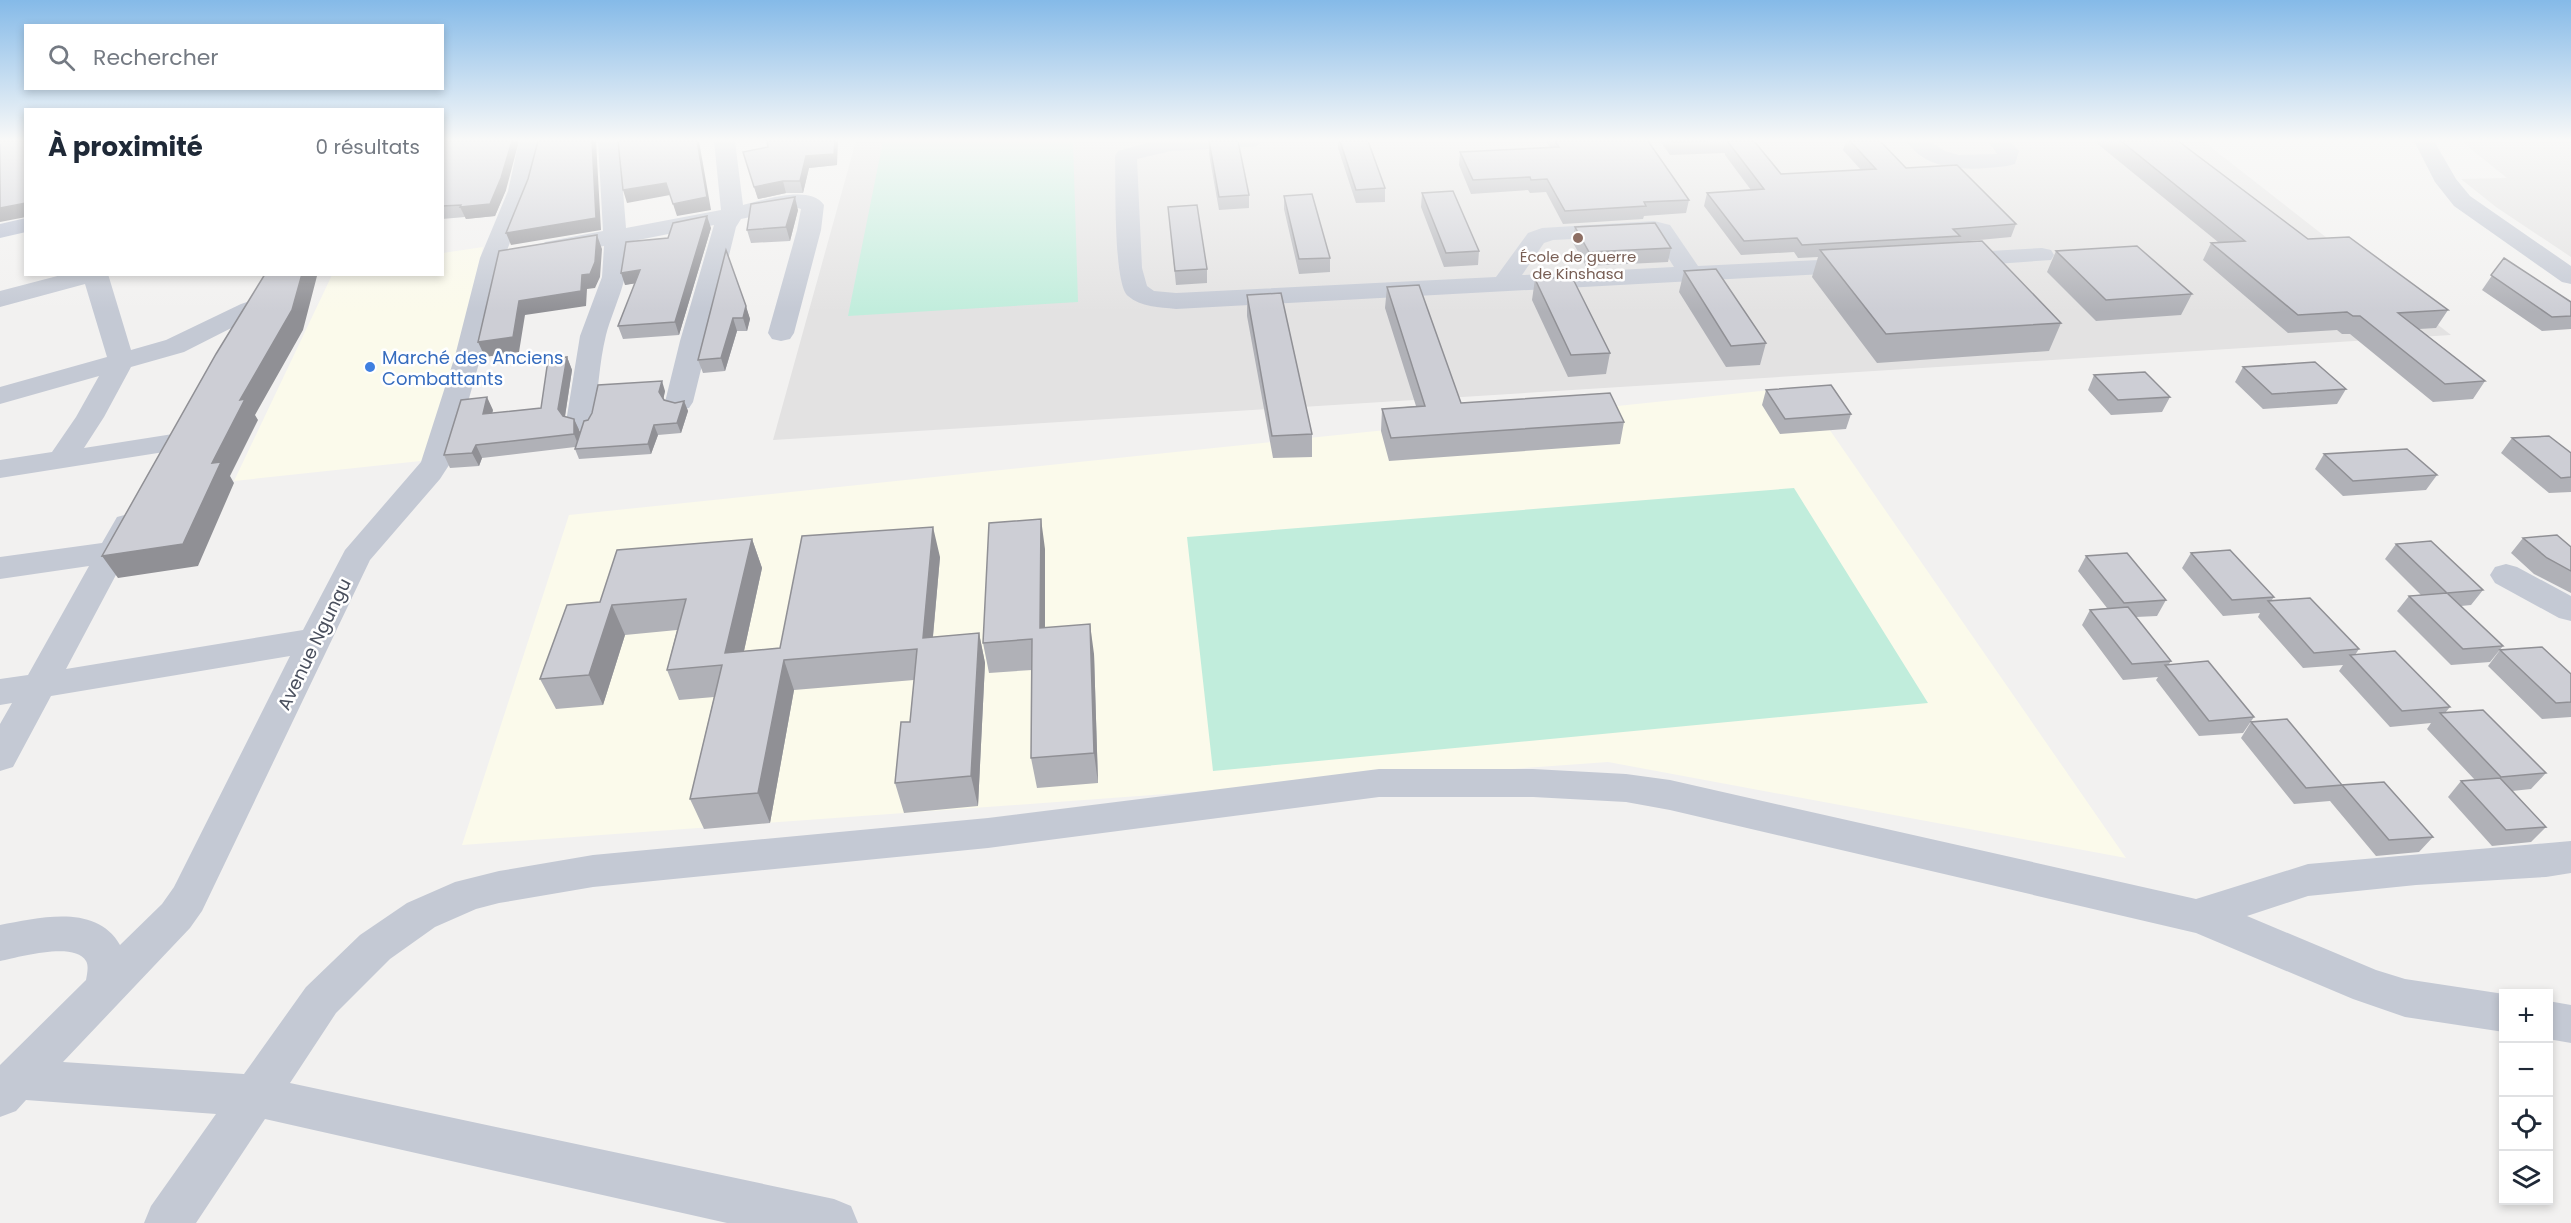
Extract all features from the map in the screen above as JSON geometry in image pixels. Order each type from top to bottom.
[{"type":"main road","points":[[0,231],[24,225]]},
{"type":"street","name":"Avenue Ngungu","points":[[9,1088],[176,916],[188,899],[356,557],[374,534],[423,482],[436,462],[468,356],[514,254],[502,226],[516,198]]},
{"type":"street","points":[[580,422],[593,336],[614,277],[617,256],[612,198]]},
{"type":"street","points":[[680,402],[693,341],[724,227],[733,214],[731,198]]},
{"type":"street","points":[[1127,198],[1130,268],[1135,290],[1148,298],[1176,301],[1878,264]]},
{"type":"street","points":[[2460,198],[2571,277]]},
{"type":"street","points":[[514,254],[733,214],[796,200],[813,205],[781,333]]},
{"type":"street","points":[[1503,284],[1536,238],[1550,233],[1654,228],[1665,234],[1691,274]]},
{"type":"street","points":[[1936,261],[2042,255]]},
{"type":"street","points":[[0,298],[91,276]]},
{"type":"street","points":[[61,460],[90,417],[121,361],[95,276]]},
{"type":"street","points":[[0,396],[175,346],[258,297],[222,354]]},
{"type":"street","points":[[0,469],[61,460],[178,433],[156,473]]},
{"type":"street","points":[[0,757],[140,502]]},
{"type":"street","points":[[0,568],[113,552]]},
{"type":"street","points":[[2506,575],[2571,610]]},
{"type":"street","points":[[0,692],[316,640]]},
{"type":"street","points":[[168,1223],[321,1000],[375,947],[421,915],[469,894],[593,871],[988,833],[1379,783],[1533,783],[1626,789],[1670,795],[2196,916],[2231,928],[2368,986],[2405,998],[2499,1012]]},
{"type":"street","points":[[2196,916],[2308,880],[2416,869],[2546,861],[2571,857]]},
{"type":"street","points":[[0,943],[57,934],[87,936],[102,950],[108,963],[106,989]]},
{"type":"street","points":[[2553,1021],[2571,1024]]},
{"type":"street","points":[[9,1088],[255,1096],[834,1223]]},
{"type":"shaded area","name":"École de guerre de Kinshasa","points":[[840,198],[2276,198],[2451,335],[773,440]]},
{"type":"shaded area","points":[[2485,198],[2571,198],[2571,257]]},
{"type":"shaded area","name":"Marché des Anciens Combattants","points":[[483,247],[430,460],[234,481],[332,276],[444,276],[444,253]]},
{"type":"shaded area","points":[[1800,387],[2126,858],[1608,762],[462,845],[569,515]]},
{"type":"green space","points":[[872,198],[1075,198],[1078,302],[848,316]]},
{"type":"green space","points":[[1794,488],[1928,703],[1213,771],[1187,537]]},
{"type":"building","points":[[0,198],[24,198],[24,203],[0,208]]},
{"type":"building","points":[[444,198],[493,198],[490,204],[460,207],[461,205],[444,206]]},
{"type":"building","points":[[520,198],[595,198],[596,218],[506,233]]},
{"type":"building","points":[[671,198],[702,198],[673,204]]},
{"type":"building","points":[[795,198],[786,227],[747,230],[751,204]]},
{"type":"building","points":[[1284,198],[1313,198],[1330,258],[1299,259]]},
{"type":"building","points":[[1424,198],[1456,198],[1479,251],[1446,253]]},
{"type":"building","points":[[1558,198],[1688,198],[1689,200],[1644,202],[1646,206],[1565,211]]},
{"type":"building","points":[[1711,198],[1990,198],[2016,224],[1953,229],[1960,236],[1802,245],[1797,238],[1744,241]]},
{"type":"building","points":[[2192,198],[2254,198],[2308,239],[2349,237],[2448,310],[2398,313],[2485,381],[2445,384],[2360,316],[2353,316],[2347,312],[2298,315],[2211,243],[2245,241]]},
{"type":"building","points":[[1197,205],[1207,269],[1175,271],[1168,207]]},
{"type":"building","points":[[707,216],[675,322],[618,326],[640,270],[621,273],[626,242],[668,238],[673,223]]},
{"type":"building","points":[[1655,223],[1671,248],[1589,252],[1575,227]]},
{"type":"building","points":[[597,235],[595,262],[590,274],[582,275],[581,291],[519,301],[513,337],[478,342],[499,251]]},
{"type":"building","points":[[1982,241],[2061,323],[1886,334],[1820,250]]},
{"type":"building","points":[[2137,246],[2192,294],[2106,300],[2056,251]]},
{"type":"building","points":[[726,250],[746,306],[743,318],[733,318],[721,358],[698,360]]},
{"type":"building","points":[[2504,258],[2571,302],[2571,316],[2552,317],[2491,275]]},
{"type":"building","points":[[1716,269],[1766,343],[1731,346],[1684,271]]},
{"type":"building","points":[[264,276],[301,276],[292,310],[240,400],[245,399],[212,463],[221,462],[183,544],[102,556],[216,354]]},
{"type":"building","points":[[1572,277],[1610,353],[1571,355],[1535,279]]},
{"type":"building","points":[[1419,285],[1461,403],[1610,393],[1624,422],[1391,438],[1382,409],[1425,406],[1387,287]]},
{"type":"building","points":[[1281,293],[1312,434],[1272,436],[1247,295]]},
{"type":"building","points":[[567,357],[558,409],[563,416],[574,419],[574,434],[476,445],[472,453],[444,455],[461,400],[487,397],[483,414],[541,408],[548,360]]},
{"type":"building","points":[[2315,362],[2346,389],[2272,394],[2243,367]]},
{"type":"building","points":[[2145,372],[2170,397],[2118,400],[2094,375]]},
{"type":"building","points":[[662,381],[659,392],[664,400],[675,403],[684,401],[677,423],[654,425],[648,444],[575,449],[584,421],[588,420],[592,413],[598,385]]},
{"type":"building","points":[[1831,385],[1851,414],[1785,419],[1766,390]]},
{"type":"building","points":[[2549,436],[2571,453],[2571,477],[2561,478],[2512,438]]},
{"type":"building","points":[[2407,449],[2437,475],[2353,481],[2324,454]]},
{"type":"building","points":[[1041,519],[1040,628],[1090,624],[1094,753],[1031,758],[1032,639],[983,643],[989,523]]},
{"type":"building","points":[[933,527],[923,638],[979,633],[971,776],[895,783],[901,722],[910,722],[917,649],[784,660],[758,793],[690,799],[722,665],[667,670],[686,599],[612,605],[589,675],[540,679],[567,605],[600,602],[617,550],[752,539],[725,653],[780,648],[802,536]]},
{"type":"building","points":[[2557,535],[2571,547],[2571,571],[2547,558],[2523,538]]},
{"type":"building","points":[[2431,541],[2483,590],[2447,593],[2396,544]]},
{"type":"building","points":[[2230,550],[2274,597],[2232,600],[2191,553]]},
{"type":"building","points":[[2127,553],[2166,600],[2124,603],[2086,556]]},
{"type":"building","points":[[2447,593],[2503,646],[2463,649],[2409,596]]},
{"type":"building","points":[[2310,598],[2359,649],[2314,653],[2268,601]]},
{"type":"building","points":[[2128,607],[2171,661],[2132,664],[2090,610]]},
{"type":"building","points":[[2542,647],[2571,674],[2571,702],[2556,703],[2500,650]]},
{"type":"building","points":[[2395,651],[2450,707],[2402,711],[2350,655]]},
{"type":"building","points":[[2208,661],[2254,717],[2209,721],[2165,665]]},
{"type":"building","points":[[2483,710],[2546,773],[2501,777],[2440,713]]},
{"type":"building","points":[[2287,719],[2342,785],[2306,788],[2251,722]]},
{"type":"building","points":[[2500,778],[2546,827],[2506,830],[2461,781]]},
{"type":"building","points":[[2384,782],[2433,837],[2389,840],[2342,785]]},
{"type":"place","name":"École de guerre de Kinshasa","points":[[1578,238]]},
{"type":"place","name":"Marché des Anciens Combattants","points":[[370,367]]}]
